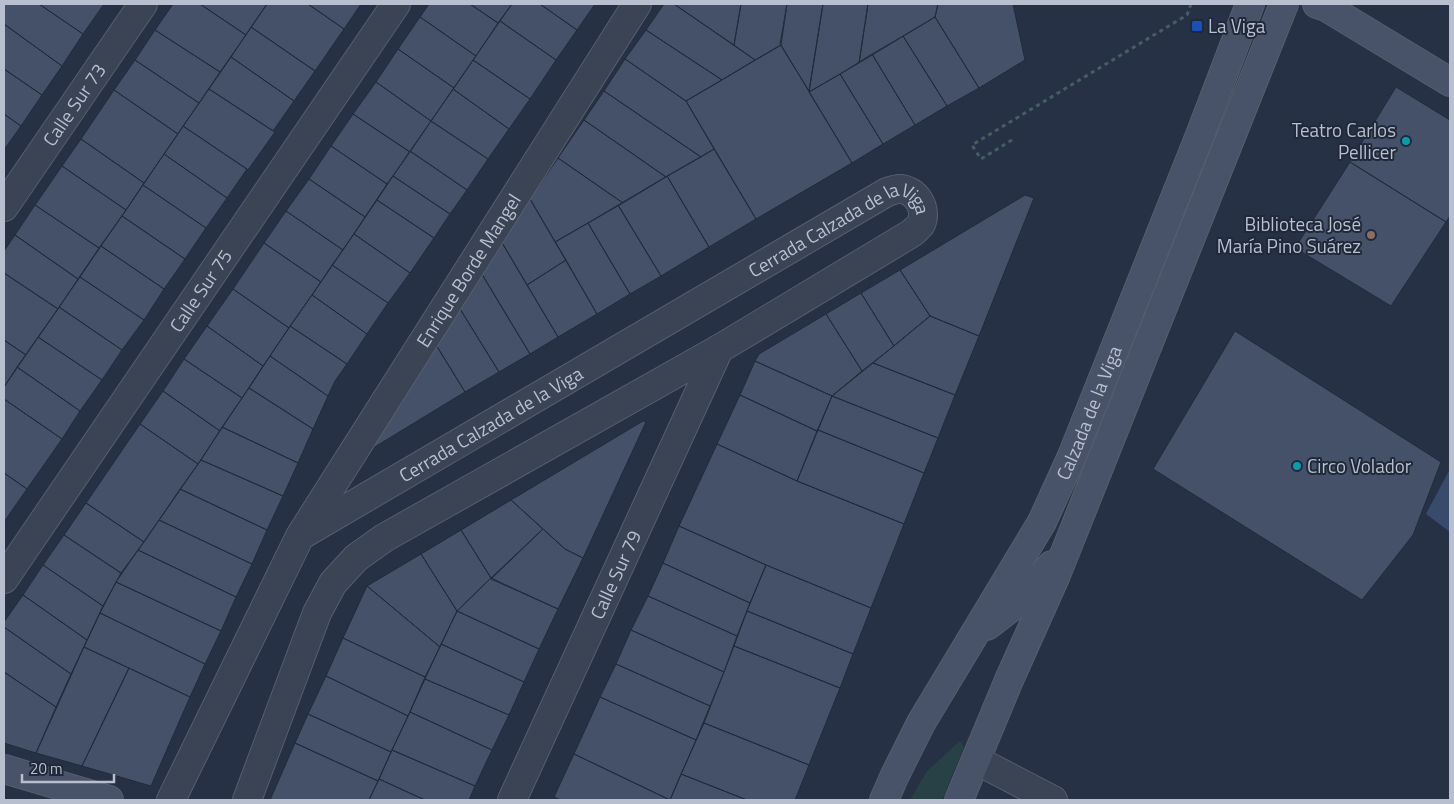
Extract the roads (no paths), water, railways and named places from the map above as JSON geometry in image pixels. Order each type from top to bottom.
[{"type":"main road","name":"Calzada de la Viga","points":[[884,800],[921,723],[1042,522],[1072,456],[1250,4]]},
{"type":"main road","name":"Calzada de la Viga","points":[[959,800],[1070,540],[1284,4]]},
{"type":"main road","points":[[1318,4],[1450,82]]},
{"type":"main road","points":[[975,634],[1018,602],[1049,569],[1070,540]]},
{"type":"main road","points":[[4,769],[109,800]]},
{"type":"street","name":"Calle Sur 73","points":[[4,207],[143,4]]},
{"type":"street","name":"Calle Sur 75","points":[[4,579],[396,4]]},
{"type":"street","name":"Enrique Borde Mangel","points":[[300,536],[637,4]]},
{"type":"street","name":"Cerrada Calzada de la Viga","points":[[247,800],[317,613],[334,583],[356,558],[384,538],[719,349],[912,233],[920,224],[923,213],[919,200],[910,191],[898,188],[887,192],[300,536]]},
{"type":"street","name":"Calle Sur 79","points":[[512,800],[719,349]]},
{"type":"street","points":[[171,800],[300,536]]},
{"type":"street","points":[[976,760],[1053,800]]},
{"type":"water","points":[[1450,469],[1450,532],[1426,514]]},
{"type":"place","name":"La Viga","points":[[1197,26]]},
{"type":"place","name":"Teatro Carlos Pellicer","points":[[1406,141]]},
{"type":"place","name":"Biblioteca José María Pino Suárez","points":[[1371,235]]},
{"type":"place","name":"Circo Volador","points":[[1297,466]]}]
